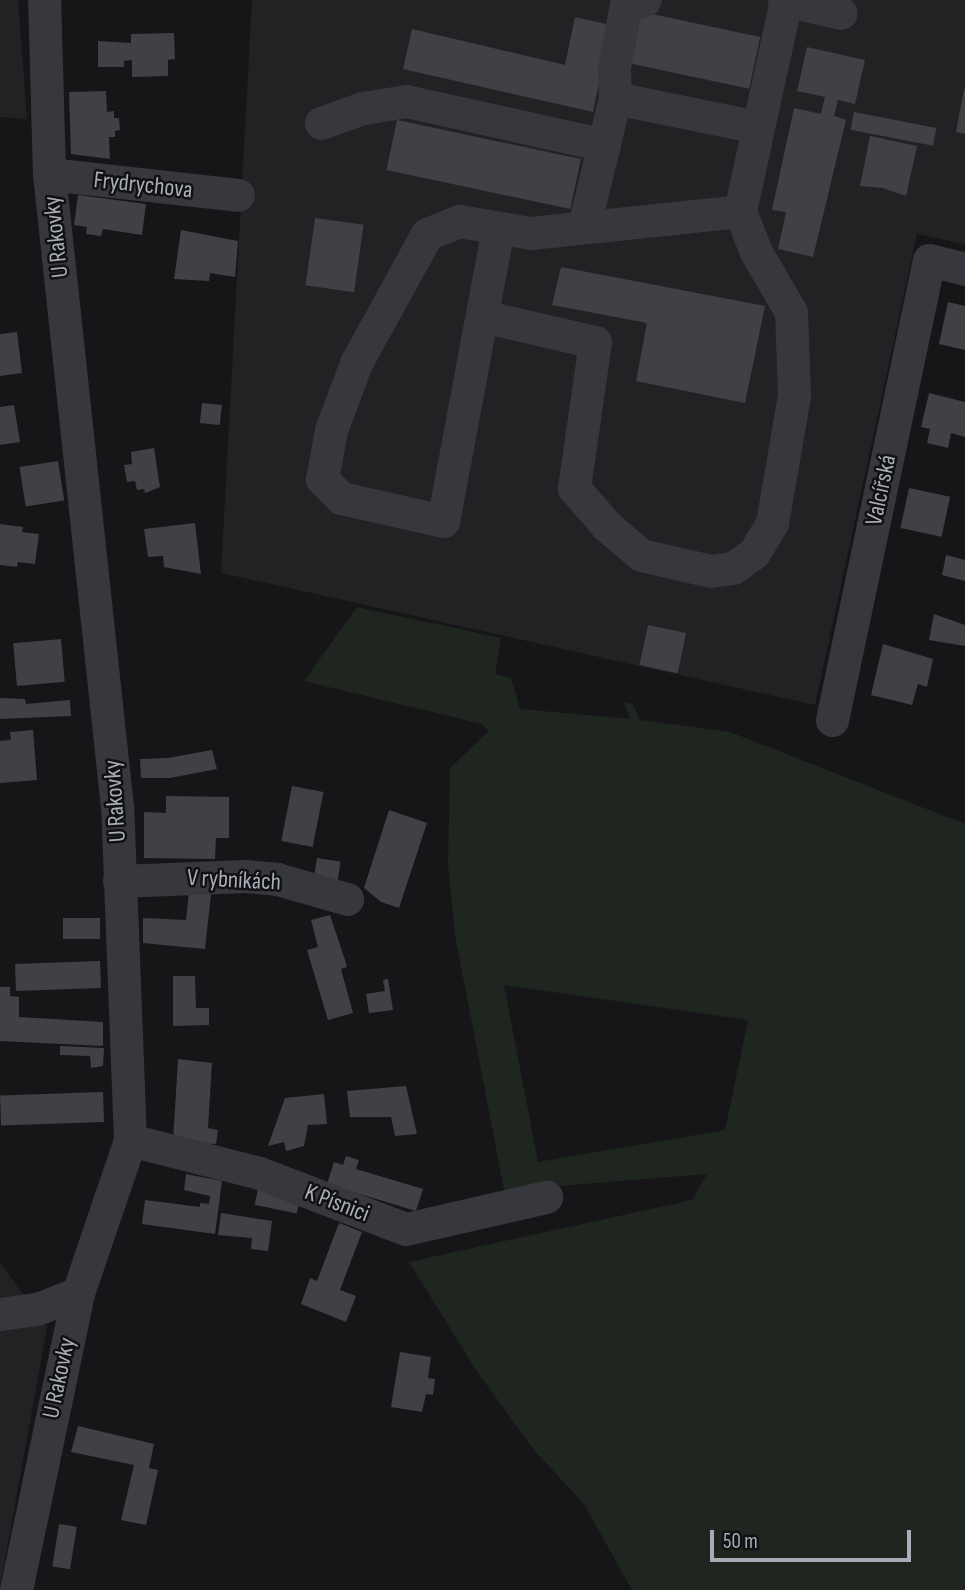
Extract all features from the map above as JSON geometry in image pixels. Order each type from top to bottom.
[{"type":"street","name":"U Rakovky","points":[[16,1590],[78,1293],[130,1140],[117,807],[49,174],[44,0]]},
{"type":"street","points":[[584,226],[615,98],[614,67],[626,4],[645,0]]},
{"type":"street","points":[[482,316],[595,342],[574,488],[606,525],[641,555],[711,571],[733,568],[754,553],[772,523],[794,396],[791,312],[756,252],[740,211],[785,0],[841,13]]},
{"type":"street","points":[[615,98],[758,127]]},
{"type":"street","points":[[321,123],[363,108],[406,101],[604,145]]},
{"type":"street","name":"Frydrychova","points":[[49,174],[238,195]]},
{"type":"street","points":[[498,228],[443,522],[341,498],[322,479],[331,430],[356,363],[404,271],[427,234],[459,221],[531,233],[740,211]]},
{"type":"street","name":"Valcířská","points":[[832,720],[929,260],[965,269]]},
{"type":"street","name":"V rybníkách","points":[[119,881],[245,876],[277,879],[347,899]]},
{"type":"street","name":"K Písnici","points":[[130,1140],[259,1173],[406,1229],[546,1198]]},
{"type":"street","points":[[0,1314],[37,1309],[78,1293]]},
{"type":"shaded area","points":[[0,0],[18,0],[27,119],[0,117]]},
{"type":"shaded area","points":[[252,0],[965,0],[965,244],[917,234],[815,705],[221,573]]},
{"type":"shaded area","points":[[357,607],[501,638],[495,674],[511,678],[520,709],[630,719],[624,702],[633,704],[640,720],[730,732],[965,824],[965,1590],[632,1590],[584,1504],[534,1450],[476,1370],[409,1262],[692,1200],[707,1174],[559,1186],[506,1200],[455,935],[448,865],[450,768],[489,731],[482,724],[304,681]],"holes":[[[504,985],[748,1020],[725,1130],[538,1162]]]},
{"type":"shaded area","points":[[0,1262],[47,1328],[0,1587]]},
{"type":"building","points":[[633,10],[760,37],[749,89],[622,62]]},
{"type":"building","points":[[575,17],[611,25],[593,112],[403,69],[412,29],[565,65]]},
{"type":"building","points":[[174,33],[175,59],[168,60],[168,76],[132,77],[132,60],[124,61],[124,67],[98,67],[98,41],[131,43],[131,34]]},
{"type":"building","points":[[807,47],[865,60],[855,104],[838,100],[834,116],[846,120],[813,257],[778,249],[786,212],[772,210],[794,108],[821,114],[825,97],[797,91]]},
{"type":"building","points":[[965,89],[965,134],[956,132]]},
{"type":"building","points":[[106,91],[107,112],[114,111],[114,118],[119,118],[120,130],[115,131],[115,137],[109,137],[110,159],[71,154],[69,92]]},
{"type":"building","points":[[854,112],[936,128],[933,146],[851,130]]},
{"type":"building","points":[[397,120],[581,159],[570,209],[386,170]]},
{"type":"building","points":[[870,136],[917,146],[906,196],[883,188],[860,186]]},
{"type":"building","points":[[78,195],[146,204],[142,235],[103,229],[101,236],[86,234],[87,227],[74,225]]},
{"type":"building","points":[[315,218],[364,225],[354,292],[306,285]]},
{"type":"building","points":[[181,230],[238,241],[235,277],[210,273],[209,281],[174,279]]},
{"type":"building","points":[[561,267],[765,306],[745,403],[636,381],[647,323],[552,305]]},
{"type":"building","points":[[948,302],[965,306],[965,350],[939,344]]},
{"type":"building","points":[[17,332],[22,373],[0,376],[0,334]]},
{"type":"building","points":[[929,393],[965,402],[965,437],[951,433],[948,448],[927,443],[930,429],[921,427]]},
{"type":"building","points":[[202,403],[222,405],[220,425],[200,423]]},
{"type":"building","points":[[14,405],[20,442],[0,445],[0,407]]},
{"type":"building","points":[[154,448],[160,487],[145,493],[144,489],[137,490],[135,481],[127,482],[124,465],[132,464],[131,452]]},
{"type":"building","points":[[58,461],[64,501],[26,507],[19,467]]},
{"type":"building","points":[[909,488],[950,497],[942,537],[900,528]]},
{"type":"building","points":[[195,523],[201,574],[164,567],[163,556],[148,557],[144,529]]},
{"type":"building","points":[[0,524],[23,527],[22,532],[39,534],[35,564],[18,562],[17,567],[0,565]]},
{"type":"building","points":[[946,555],[965,560],[965,581],[942,575]]},
{"type":"building","points":[[934,614],[965,625],[965,646],[929,640]]},
{"type":"building","points":[[648,625],[686,633],[678,673],[639,665]]},
{"type":"building","points":[[61,639],[65,682],[17,686],[13,643]]},
{"type":"building","points":[[883,644],[933,659],[927,687],[918,684],[912,705],[871,695]]},
{"type":"building","points":[[0,698],[25,699],[26,704],[70,700],[71,716],[0,719]]},
{"type":"building","points":[[33,730],[37,780],[0,783],[0,741],[11,740],[10,732]]},
{"type":"building","points":[[212,750],[217,769],[170,778],[141,778],[140,759],[168,758]]},
{"type":"building","points":[[292,786],[323,792],[313,847],[281,841]]},
{"type":"building","points":[[166,796],[229,797],[229,838],[216,838],[215,859],[144,858],[144,812],[166,813]]},
{"type":"building","points":[[389,810],[427,823],[399,908],[381,902],[364,888]]},
{"type":"building","points":[[317,858],[341,862],[338,882],[314,878]]},
{"type":"building","points":[[190,883],[212,885],[205,949],[143,943],[143,918],[186,920]]},
{"type":"building","points":[[330,915],[347,967],[341,969],[353,1013],[328,1020],[307,950],[318,947],[311,920]]},
{"type":"building","points":[[63,918],[100,918],[100,939],[63,939]]},
{"type":"building","points":[[100,961],[101,988],[16,991],[15,964]]},
{"type":"building","points":[[173,976],[195,976],[196,1008],[209,1008],[209,1025],[173,1026]]},
{"type":"building","points":[[388,979],[393,1010],[369,1013],[366,994],[385,991],[383,980]]},
{"type":"building","points":[[0,987],[10,987],[10,996],[19,997],[19,1017],[103,1022],[103,1046],[0,1041]]},
{"type":"building","points":[[60,1046],[104,1048],[103,1066],[91,1068],[90,1056],[60,1055]]},
{"type":"building","points":[[178,1059],[212,1063],[208,1128],[218,1130],[216,1144],[173,1142]]},
{"type":"building","points":[[406,1086],[417,1134],[395,1136],[391,1117],[350,1117],[347,1091]]},
{"type":"building","points":[[103,1092],[104,1122],[1,1126],[0,1096]]},
{"type":"building","points":[[324,1094],[327,1124],[308,1125],[304,1146],[286,1151],[284,1142],[268,1146],[285,1098]]},
{"type":"building","points":[[346,1156],[359,1160],[356,1169],[423,1189],[416,1211],[327,1184],[334,1162],[343,1165]]},
{"type":"building","points":[[186,1174],[222,1181],[215,1234],[142,1224],[145,1200],[200,1207],[200,1203],[209,1204],[210,1196],[184,1190]]},
{"type":"building","points":[[258,1189],[300,1198],[297,1214],[255,1205]]},
{"type":"building","points":[[221,1213],[272,1221],[268,1251],[251,1249],[252,1238],[218,1235]]},
{"type":"building","points":[[339,1223],[362,1232],[340,1290],[356,1296],[346,1322],[301,1304],[310,1278],[317,1281]]},
{"type":"building","points":[[400,1352],[431,1357],[428,1378],[435,1379],[433,1395],[426,1394],[422,1412],[391,1407]]},
{"type":"building","points":[[78,1426],[154,1444],[149,1468],[158,1470],[146,1525],[121,1520],[134,1465],[71,1452]]},
{"type":"building","points":[[59,1524],[77,1527],[70,1569],[52,1566]]}]
